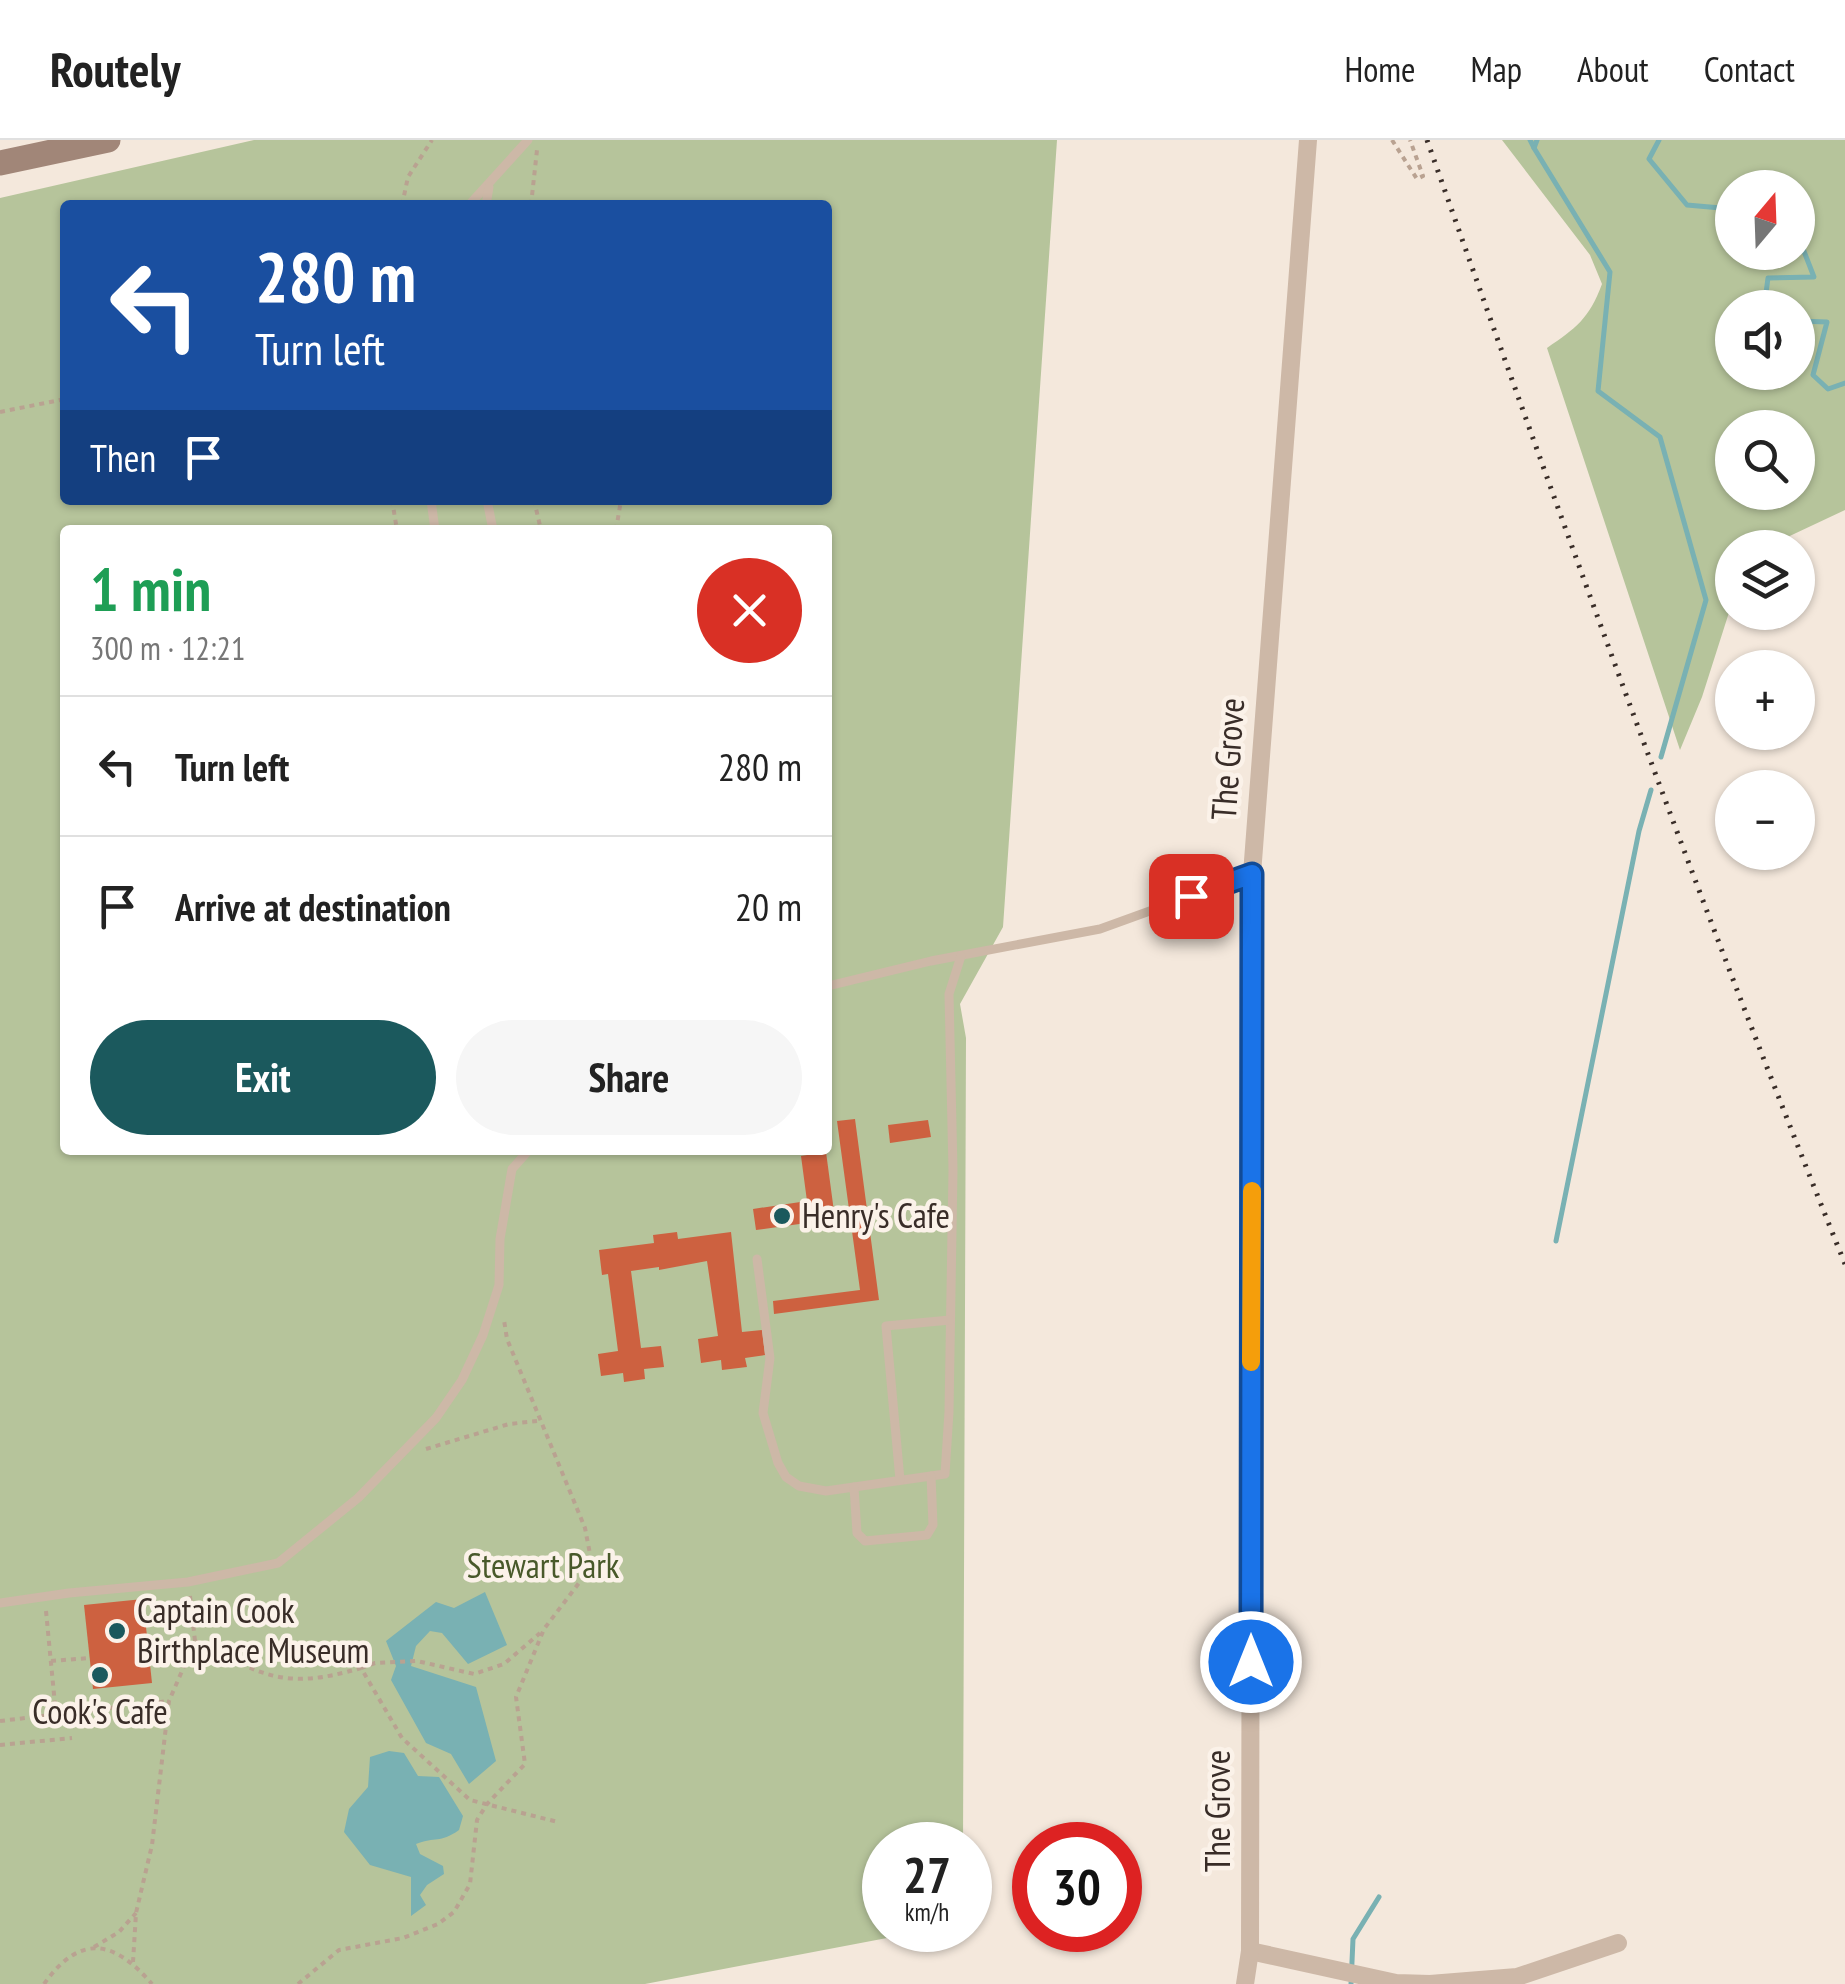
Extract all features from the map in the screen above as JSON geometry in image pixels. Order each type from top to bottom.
[{"type":"main road","points":[[0,162],[108,140]]},
{"type":"street","name":"The Grove","points":[[1245,1984],[1250,1950],[1252,874],[1308,140]]},
{"type":"street","points":[[1250,1950],[1396,1984],[1430,1984],[1518,1980],[1618,1943]]},
{"type":"lane","points":[[475,200],[528,140]]},
{"type":"lane","points":[[487,200],[489,187]]},
{"type":"lane","points":[[832,985],[1100,929],[1252,874]]},
{"type":"lane","points":[[757,1259],[770,1358],[763,1413],[786,1477],[799,1486],[826,1491],[944,1474],[950,1320],[949,994],[961,956]]},
{"type":"lane","points":[[0,1603],[188,1582],[278,1563],[358,1498],[436,1418],[462,1380],[483,1335],[498,1285],[500,1239],[512,1169],[525,1155]]},
{"type":"lane","points":[[900,1480],[886,1326],[950,1320]]},
{"type":"lane","points":[[854,1486],[857,1532],[865,1542],[927,1535],[932,1525],[931,1476]]},
{"type":"path","points":[[403,200],[408,177],[432,140]]},
{"type":"path","points":[[532,200],[538,140]]},
{"type":"path","points":[[1392,140],[1417,179],[1423,176],[1410,140]]},
{"type":"path","points":[[0,412],[60,400]]},
{"type":"path","points":[[195,1641],[265,1676],[318,1681],[385,1662],[418,1661],[474,1674],[490,1671],[504,1664],[544,1629],[582,1580],[590,1554],[586,1528],[507,1340],[498,1285]]},
{"type":"path","points":[[402,1453],[509,1424],[540,1421]]},
{"type":"path","points":[[132,1962],[136,1912],[152,1844],[169,1701],[195,1641],[188,1582]]},
{"type":"path","points":[[44,1598],[56,1716]]},
{"type":"path","points":[[298,1984],[339,1950],[403,1938],[438,1924],[454,1912],[470,1884],[477,1820],[525,1764],[516,1697],[544,1629]]},
{"type":"path","points":[[51,1661],[89,1658]]},
{"type":"path","points":[[360,1668],[402,1738],[461,1793],[470,1800],[558,1822]]},
{"type":"path","points":[[0,1721],[169,1701]]},
{"type":"path","points":[[0,1745],[72,1738]]},
{"type":"path","points":[[44,1984],[74,1956],[119,1932],[136,1912]]},
{"type":"path","points":[[93,1947],[122,1954],[152,1984]]},
{"type":"green space","name":"Stewart Park","points":[[254,140],[1057,140],[1003,927],[960,1004],[966,1038],[963,1822],[862,1822],[862,1943],[645,1984],[0,1984],[0,198]]},
{"type":"green space","points":[[1502,140],[1845,140],[1845,510],[1802,530],[1715,530],[1715,630],[1723,630],[1680,750],[1547,348],[1580,322],[1602,284],[1590,255]]},
{"type":"water","points":[[485,1592],[507,1645],[468,1664],[442,1633],[430,1631],[416,1646],[411,1666],[476,1687],[496,1761],[469,1784],[451,1754],[426,1743],[391,1680],[396,1666],[386,1641],[436,1602],[454,1608]]},
{"type":"water","points":[[389,1751],[404,1753],[418,1776],[439,1777],[463,1816],[459,1830],[416,1844],[420,1854],[443,1866],[444,1874],[427,1885],[420,1895],[426,1905],[411,1916],[411,1877],[370,1865],[344,1832],[349,1809],[368,1787],[370,1757]]},
{"type":"building","points":[[855,1119],[879,1300],[774,1314],[773,1301],[860,1290],[837,1121]]},
{"type":"building","points":[[928,1120],[931,1137],[890,1143],[888,1125]]},
{"type":"building","points":[[826,1155],[835,1219],[756,1230],[753,1209],[807,1201],[801,1156]]},
{"type":"building","points":[[677,1232],[678,1239],[731,1232],[742,1332],[762,1330],[765,1355],[745,1358],[747,1367],[722,1370],[721,1360],[701,1363],[698,1339],[718,1336],[707,1261],[659,1267],[631,1271],[641,1348],[661,1346],[664,1367],[644,1369],[645,1379],[624,1382],[623,1373],[601,1376],[598,1354],[618,1351],[608,1274],[602,1275],[599,1250],[654,1243],[653,1235]]},
{"type":"building","name":"Captain Cook Birthplace Museum","points":[[143,1599],[152,1683],[93,1689],[84,1605]]},
{"type":"waterway","points":[[1530,140],[1534,148],[1537,140]]},
{"type":"waterway","points":[[1659,140],[1649,159],[1687,205],[1715,207]]},
{"type":"waterway","points":[[1534,148],[1610,272],[1598,391],[1660,437],[1706,600],[1661,757]]},
{"type":"waterway","points":[[1766,290],[1768,278],[1814,277],[1811,270]]},
{"type":"waterway","points":[[1815,322],[1827,322],[1815,367]]},
{"type":"waterway","points":[[1815,377],[1828,389],[1845,383]]},
{"type":"waterway","points":[[1556,1241],[1639,831],[1651,790]]},
{"type":"waterway","points":[[1351,1984],[1353,1939],[1379,1897]]},
{"type":"railway","points":[[1427,140],[1630,704],[1845,1264]]},
{"type":"slow traffic","points":[[1251,1362],[1252,1191]]},
{"type":"place","name":"Henry's Cafe","points":[[782,1216]]},
{"type":"place","name":"Captain Cook Birthplace Museum","points":[[117,1631]]},
{"type":"place","name":"Cook's Cafe","points":[[100,1675]]},
{"type":"route","points":[[1191,896],[1252,874],[1251,1662]]}]
